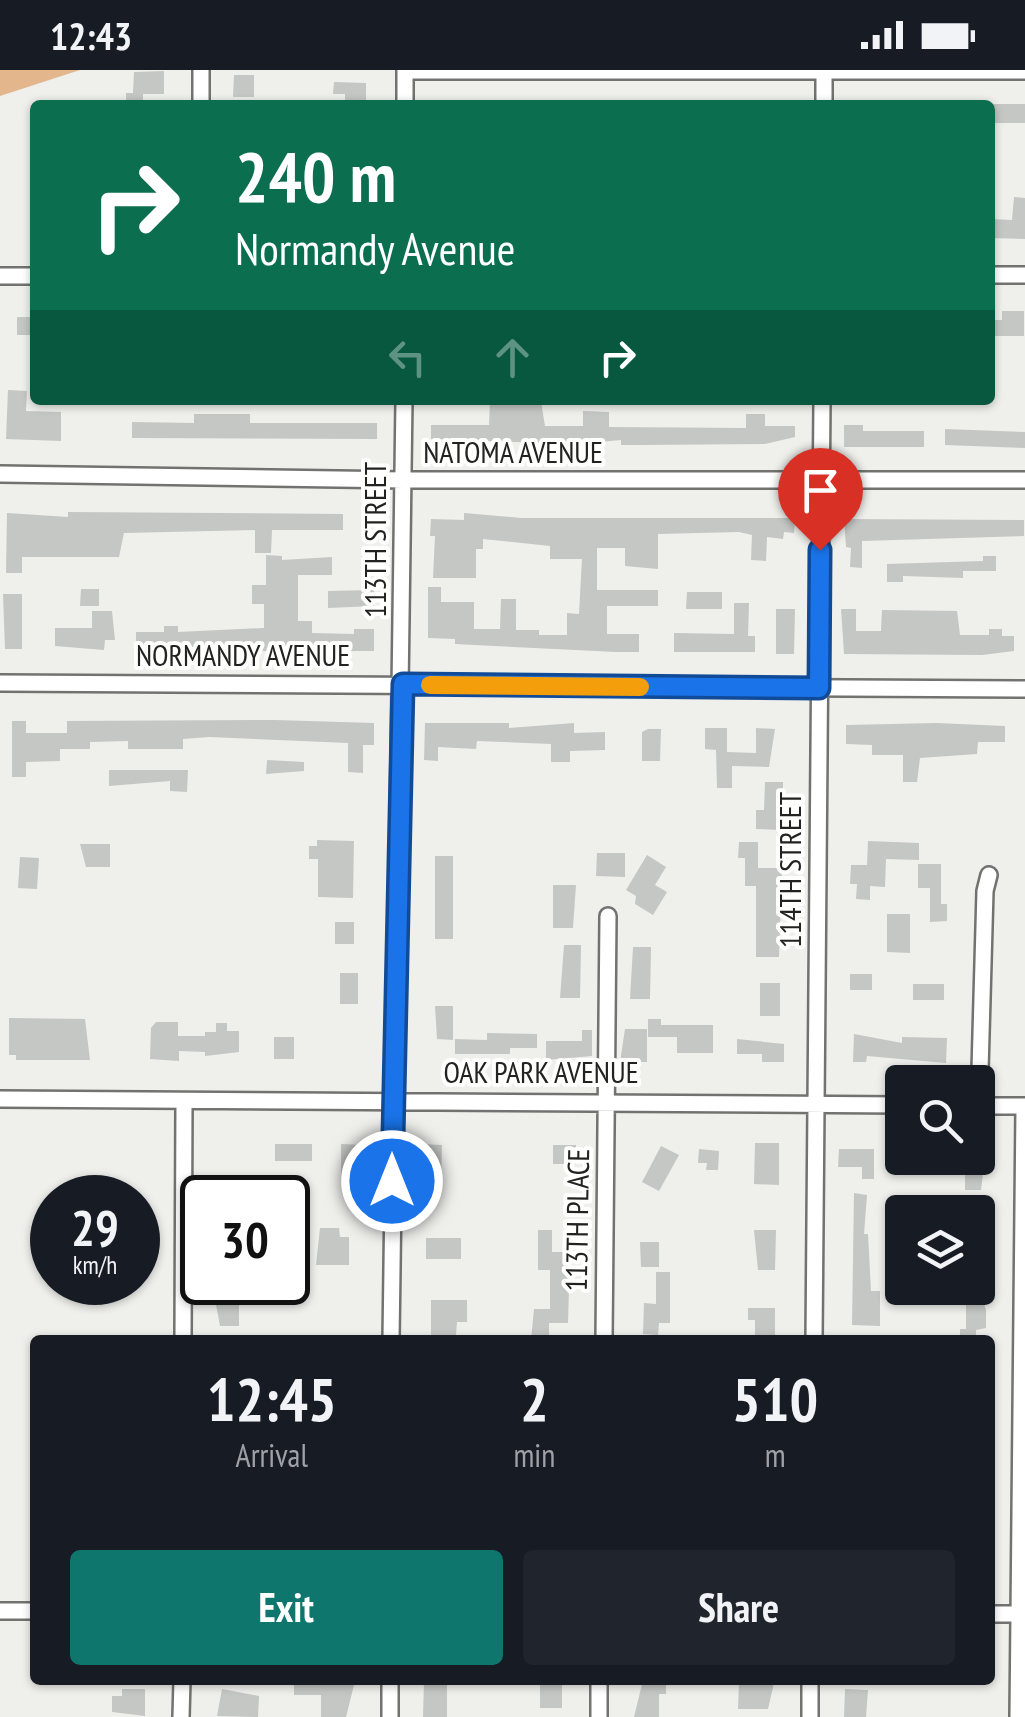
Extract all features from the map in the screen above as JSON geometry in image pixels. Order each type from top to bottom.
[{"type":"street","points":[[201,70],[201,100]]},
{"type":"street","points":[[405,100],[405,71],[1025,71]]},
{"type":"street","points":[[824,71],[824,100]]},
{"type":"street","points":[[995,275],[1025,275]]},
{"type":"street","points":[[0,276],[30,276]]},
{"type":"street","name":"113TH STREET","points":[[391,1335],[404,405]]},
{"type":"street","name":"114TH STREET","points":[[814,1335],[822,405]]},
{"type":"street","name":"NATOMA AVENUE","points":[[0,474],[404,480],[1025,480]]},
{"type":"street","name":"NORMANDY AVENUE","points":[[0,682],[1025,689]]},
{"type":"street","points":[[979,1065],[984,891],[990,875]]},
{"type":"street","name":"113TH PLACE","points":[[604,1335],[608,916]]},
{"type":"street","name":"OAK PARK AVENUE","points":[[0,1099],[885,1105]]},
{"type":"street","points":[[184,1102],[184,1335]]},
{"type":"street","points":[[995,1106],[1024,1106],[1023,1614],[1018,1717]]},
{"type":"street","points":[[0,1610],[30,1611]]},
{"type":"street","points":[[995,1614],[1023,1614]]},
{"type":"street","points":[[182,1685],[182,1717]]},
{"type":"street","points":[[390,1685],[390,1717]]},
{"type":"street","points":[[599,1685],[599,1717]]},
{"type":"street","points":[[810,1685],[810,1717]]},
{"type":"shaded area","points":[[0,70],[80,70],[0,96]]},
{"type":"building","points":[[164,71],[164,94],[143,94],[143,100],[126,100],[126,93],[133,93],[134,72]]},
{"type":"building","points":[[234,75],[254,75],[254,97],[233,97]]},
{"type":"building","points":[[334,82],[366,83],[366,100],[345,100],[345,94],[333,94]]},
{"type":"building","points":[[995,104],[1025,104],[1025,123],[995,123]]},
{"type":"building","points":[[1014,197],[1025,198],[1025,239],[995,238],[995,219],[1012,220]]},
{"type":"building","points":[[1002,311],[1024,311],[1024,336],[995,336],[995,320],[1002,320]]},
{"type":"building","points":[[17,317],[30,317],[30,335],[17,335]]},
{"type":"building","points":[[8,390],[27,391],[26,411],[61,412],[61,441],[6,439]]},
{"type":"building","points":[[490,405],[542,405],[545,426],[583,426],[583,411],[609,412],[609,427],[746,428],[746,414],[765,414],[765,426],[795,426],[795,437],[765,444],[639,445],[621,445],[621,440],[577,444],[431,439],[431,425],[489,425]]},
{"type":"building","points":[[194,414],[250,414],[250,423],[377,423],[377,439],[132,438],[132,422],[194,423]]},
{"type":"building","points":[[844,425],[863,425],[863,431],[924,431],[924,447],[844,447]]},
{"type":"building","points":[[945,429],[1025,432],[1025,448],[945,445]]},
{"type":"building","points":[[68,512],[343,514],[343,530],[272,530],[271,553],[255,553],[255,530],[124,533],[119,557],[22,557],[22,573],[6,573],[7,513],[68,517]]},
{"type":"building","points":[[464,513],[521,518],[795,518],[794,533],[784,532],[783,539],[767,537],[766,561],[751,560],[752,535],[739,532],[658,534],[658,569],[625,566],[625,548],[597,548],[597,590],[658,590],[658,606],[607,606],[607,634],[639,634],[639,652],[616,652],[455,644],[455,639],[428,638],[428,587],[441,587],[441,602],[474,602],[474,629],[500,629],[501,599],[516,599],[516,630],[539,630],[539,635],[567,635],[567,613],[579,614],[582,559],[550,559],[550,546],[483,539],[483,549],[476,549],[476,578],[433,578],[435,536],[430,536],[431,519],[464,520]]},
{"type":"building","points":[[844,519],[1024,520],[1024,536],[862,541],[862,568],[850,567],[851,548],[846,547]]},
{"type":"building","points":[[266,555],[282,556],[282,560],[332,557],[332,575],[298,575],[298,621],[312,621],[312,633],[354,634],[354,629],[374,629],[374,651],[256,651],[256,646],[215,645],[215,651],[155,645],[155,650],[136,650],[136,632],[164,632],[164,626],[178,626],[178,632],[264,628],[264,604],[252,604],[252,585],[266,585]]},
{"type":"building","points":[[983,556],[996,556],[996,571],[963,571],[963,578],[903,576],[903,582],[887,582],[887,564],[983,561]]},
{"type":"building","points":[[81,589],[99,589],[99,606],[80,606]]},
{"type":"building","points":[[374,590],[374,606],[328,608],[328,591]]},
{"type":"building","points":[[687,592],[722,592],[722,609],[686,609]]},
{"type":"building","points":[[3,594],[22,594],[22,649],[5,649]]},
{"type":"building","points":[[734,603],[749,603],[748,636],[755,636],[755,652],[674,652],[674,633],[734,634]]},
{"type":"building","points":[[776,609],[795,609],[794,654],[776,654]]},
{"type":"building","points":[[841,609],[856,609],[856,631],[881,631],[882,610],[957,611],[960,635],[989,635],[989,629],[1002,629],[1002,636],[1014,636],[1014,651],[982,655],[844,654]]},
{"type":"building","points":[[92,611],[112,611],[115,640],[105,640],[104,650],[55,646],[55,628],[92,628]]},
{"type":"building","points":[[12,721],[26,721],[26,733],[67,733],[67,721],[374,723],[374,745],[363,745],[363,773],[348,772],[348,743],[209,737],[183,739],[183,749],[128,749],[128,741],[90,742],[90,749],[60,749],[60,761],[26,762],[26,777],[12,777]]},
{"type":"building","points":[[425,723],[509,723],[509,728],[574,723],[574,733],[605,732],[605,750],[570,751],[570,762],[551,762],[551,744],[477,741],[476,749],[438,747],[438,761],[424,760]]},
{"type":"building","points":[[846,725],[1005,726],[1005,742],[978,742],[977,754],[920,758],[917,782],[903,782],[903,755],[872,755],[872,745],[846,744]]},
{"type":"building","points":[[705,728],[727,728],[727,752],[756,753],[756,728],[775,729],[769,767],[732,766],[732,788],[717,788],[716,750],[705,749]]},
{"type":"building","points":[[661,729],[660,761],[642,761],[642,732]]},
{"type":"building","points":[[267,760],[304,762],[304,771],[266,774]]},
{"type":"building","points":[[109,770],[188,770],[187,792],[170,791],[170,781],[109,786]]},
{"type":"building","points":[[765,782],[783,782],[783,830],[756,829],[756,810],[764,810]]},
{"type":"building","points":[[317,840],[354,841],[353,898],[318,897],[318,859],[309,859],[309,846],[317,846]]},
{"type":"building","points":[[868,841],[919,843],[919,860],[886,859],[885,887],[870,886],[870,900],[856,899],[857,884],[850,884],[851,865],[867,865]]},
{"type":"building","points":[[739,842],[758,842],[758,868],[782,868],[779,957],[756,957],[756,886],[745,886],[745,858],[738,858]]},
{"type":"building","points":[[80,844],[110,844],[110,867],[86,867]]},
{"type":"building","points":[[597,853],[625,853],[625,877],[596,876]]},
{"type":"building","points":[[647,855],[666,867],[655,885],[667,892],[653,915],[635,904],[636,896],[626,890]]},
{"type":"building","points":[[435,856],[453,856],[453,939],[435,939]]},
{"type":"building","points":[[20,857],[39,858],[37,889],[18,888]]},
{"type":"building","points":[[918,864],[941,864],[941,904],[947,904],[947,921],[930,922],[930,888],[918,888]]},
{"type":"building","points":[[553,885],[576,885],[573,928],[553,928]]},
{"type":"building","points":[[887,914],[910,914],[910,953],[887,952]]},
{"type":"building","points":[[335,922],[354,922],[354,944],[335,944]]},
{"type":"building","points":[[564,945],[581,945],[580,998],[560,998]]},
{"type":"building","points":[[633,947],[651,947],[650,999],[630,999]]},
{"type":"building","points":[[340,973],[358,973],[358,1004],[340,1004]]},
{"type":"building","points":[[850,974],[872,974],[872,990],[850,990]]},
{"type":"building","points":[[760,983],[780,983],[780,1016],[760,1016]]},
{"type":"building","points":[[913,984],[944,984],[944,1000],[913,1000]]},
{"type":"building","points":[[435,1006],[453,1006],[453,1040],[437,1039]]},
{"type":"building","points":[[9,1018],[85,1019],[90,1060],[16,1060],[16,1055],[9,1055]]},
{"type":"building","points":[[648,1019],[661,1019],[661,1025],[713,1025],[713,1053],[677,1053],[677,1037],[648,1037]]},
{"type":"building","points":[[156,1022],[178,1022],[178,1036],[205,1036],[205,1032],[216,1032],[216,1023],[227,1023],[227,1031],[239,1031],[239,1052],[205,1056],[205,1052],[179,1051],[179,1061],[150,1059],[151,1028]]},
{"type":"building","points":[[625,1029],[647,1029],[647,1062],[620,1062]]},
{"type":"building","points":[[582,1030],[592,1030],[592,1056],[546,1060],[546,1041],[582,1041]]},
{"type":"building","points":[[487,1033],[537,1034],[537,1048],[510,1048],[510,1054],[455,1054],[455,1039],[487,1040]]},
{"type":"building","points":[[854,1034],[902,1043],[902,1037],[947,1038],[946,1063],[867,1056],[866,1062],[853,1062]]},
{"type":"building","points":[[274,1037],[294,1037],[294,1059],[274,1059]]},
{"type":"building","points":[[737,1039],[784,1044],[784,1062],[762,1062],[762,1054],[737,1054]]},
{"type":"building","points":[[755,1143],[779,1143],[779,1185],[754,1184]]},
{"type":"building","points":[[275,1144],[312,1144],[312,1161],[275,1161]]},
{"type":"building","points":[[341,1144],[364,1145],[364,1183],[341,1182]]},
{"type":"building","points":[[419,1144],[442,1145],[441,1183],[418,1182]]},
{"type":"building","points":[[553,1145],[576,1145],[576,1164],[553,1164]]},
{"type":"building","points":[[661,1146],[679,1155],[659,1191],[642,1182]]},
{"type":"building","points":[[699,1149],[719,1151],[718,1170],[706,1170],[707,1163],[698,1163]]},
{"type":"building","points":[[839,1149],[874,1149],[874,1179],[862,1179],[862,1167],[838,1167]]},
{"type":"building","points":[[965,1175],[983,1175],[981,1190],[965,1190]]},
{"type":"building","points":[[854,1193],[867,1195],[864,1234],[868,1234],[871,1291],[880,1291],[880,1326],[852,1325]]},
{"type":"building","points":[[320,1228],[339,1228],[340,1237],[349,1237],[349,1265],[316,1265]]},
{"type":"building","points":[[538,1230],[552,1230],[552,1252],[570,1252],[568,1323],[549,1323],[549,1335],[531,1335],[534,1309],[550,1309],[550,1270],[538,1270]]},
{"type":"building","points":[[754,1230],[776,1230],[775,1270],[758,1270]]},
{"type":"building","points":[[426,1238],[461,1238],[461,1259],[426,1259]]},
{"type":"building","points":[[640,1242],[659,1242],[659,1267],[641,1267]]},
{"type":"building","points":[[656,1272],[670,1272],[670,1323],[659,1323],[658,1335],[643,1334],[644,1303],[656,1304]]},
{"type":"building","points":[[431,1300],[467,1300],[467,1322],[457,1322],[456,1335],[431,1335]]},
{"type":"building","points":[[216,1305],[239,1305],[239,1326],[220,1326]]},
{"type":"building","points":[[966,1305],[984,1305],[986,1328],[976,1330],[976,1335],[960,1335],[960,1329],[966,1329]]},
{"type":"building","points":[[748,1308],[775,1308],[775,1335],[755,1335],[755,1320],[748,1320]]},
{"type":"building","points":[[294,1685],[354,1685],[346,1717],[321,1717],[321,1695],[294,1695]]},
{"type":"building","points":[[424,1685],[447,1685],[447,1717],[423,1717]]},
{"type":"building","points":[[540,1685],[562,1685],[562,1708],[540,1708]]},
{"type":"building","points":[[642,1685],[666,1685],[666,1694],[659,1694],[659,1717],[634,1717]]},
{"type":"building","points":[[739,1685],[774,1685],[768,1709],[738,1709]]},
{"type":"building","points":[[122,1689],[145,1689],[145,1716],[112,1712],[112,1696],[122,1696]]},
{"type":"building","points":[[222,1689],[259,1696],[258,1717],[217,1716]]},
{"type":"building","points":[[845,1689],[868,1690],[866,1717],[844,1717]]},
{"type":"slow traffic","points":[[430,685],[640,687]]},
{"type":"route","points":[[392,1181],[403,684],[819,688],[820,550]]}]
